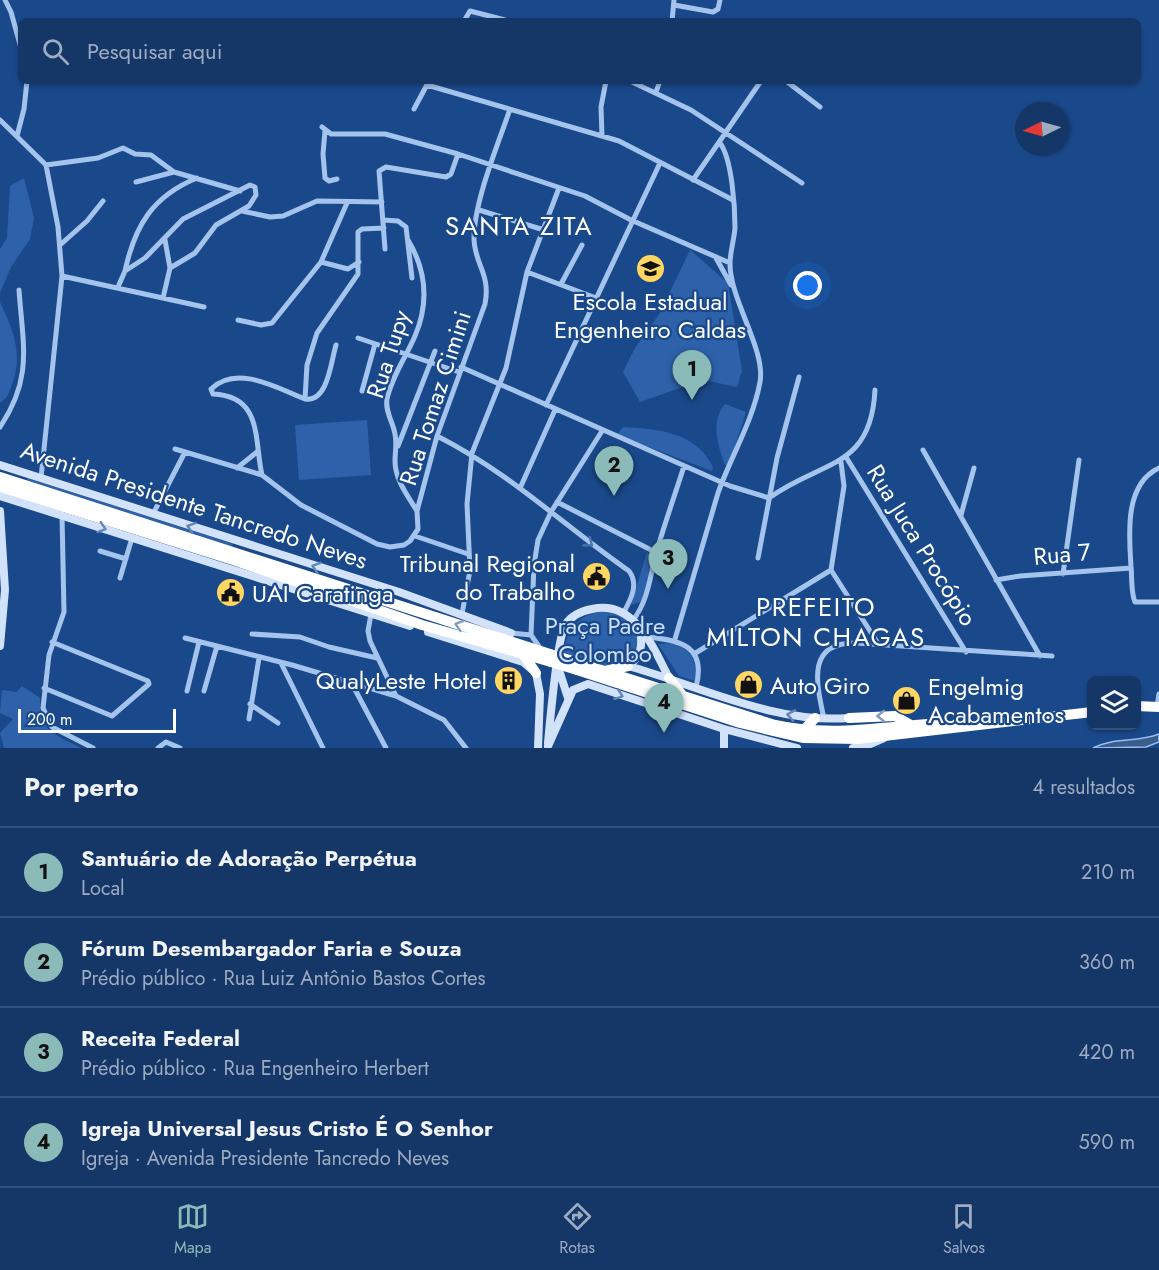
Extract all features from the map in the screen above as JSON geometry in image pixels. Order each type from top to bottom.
[{"type":"highway","name":"Avenida Presidente Tancredo Neves","points":[[0,477],[6,494]]},
{"type":"highway","name":"Avenida Presidente Tancredo Neves","points":[[0,487],[6,494],[237,557],[513,638],[550,659]]},
{"type":"highway","points":[[236,542],[240,572]]},
{"type":"highway","name":"Avenida Presidente Tancredo Neves","points":[[237,557],[422,626],[522,653],[603,671],[677,704]]},
{"type":"highway","points":[[522,653],[536,673]]},
{"type":"highway","name":"Avenida Presidente Tancredo Neves","points":[[577,666],[677,704],[726,719]]},
{"type":"highway","points":[[603,671],[628,666]]},
{"type":"highway","points":[[669,678],[677,704]]},
{"type":"highway","points":[[1141,707],[1158,709]]},
{"type":"highway","points":[[1141,711],[1158,709]]},
{"type":"highway","points":[[726,719],[827,732],[856,739],[911,725],[1087,710]]},
{"type":"highway","points":[[726,719],[772,732],[814,739],[856,739],[1087,711]]},
{"type":"highway","points":[[856,739],[849,718],[895,716],[911,725]]},
{"type":"highway","points":[[804,730],[819,719]]},
{"type":"highway","points":[[804,748],[814,739]]},
{"type":"main road","name":"Avenida Presidente Tancredo Neves","points":[[0,465],[462,614],[513,638]]},
{"type":"main road","points":[[6,494],[32,475]]},
{"type":"main road","name":"Avenida Presidente Tancredo Neves","points":[[6,494],[132,538],[523,662],[536,673]]},
{"type":"main road","points":[[0,511],[5,590],[0,646]]},
{"type":"main road","points":[[548,747],[554,697],[550,659],[560,642],[566,624],[578,613],[610,607],[634,619],[669,678]]},
{"type":"main road","points":[[628,666],[638,658],[643,634]]},
{"type":"main road","points":[[548,747],[567,697],[550,659]]},
{"type":"main road","points":[[628,666],[773,711],[819,719],[849,718]]},
{"type":"main road","points":[[536,673],[540,694],[538,748]]},
{"type":"main road","name":"Avenida Presidente Tancredo Neves","points":[[567,697],[576,687],[588,684],[677,704],[726,719]]},
{"type":"main road","points":[[554,697],[558,690],[567,697]]},
{"type":"main road","points":[[554,697],[561,705],[567,697]]},
{"type":"main road","points":[[724,748],[726,719],[797,748]]},
{"type":"main road","points":[[538,729],[549,727]]},
{"type":"street","points":[[5,0],[18,37]]},
{"type":"street","points":[[672,18],[674,3],[713,12],[718,9],[720,0]]},
{"type":"street","points":[[466,18],[470,11],[497,18]]},
{"type":"street","points":[[17,136],[24,109],[27,84]]},
{"type":"street","points":[[414,109],[427,84]]},
{"type":"street","points":[[431,84],[602,135],[733,200]]},
{"type":"street","points":[[602,135],[601,107],[605,84]]},
{"type":"street","points":[[637,84],[728,132],[802,183]]},
{"type":"street","points":[[656,92],[659,84]]},
{"type":"street","points":[[693,180],[728,132],[758,84]]},
{"type":"street","points":[[790,84],[820,107]]},
{"type":"street","points":[[510,109],[479,210],[544,230]]},
{"type":"street","points":[[0,120],[46,165],[60,244],[62,276],[41,478]]},
{"type":"street","points":[[337,179],[326,178],[323,154],[324,129],[331,134],[385,134],[458,154],[585,196],[631,220],[730,263]]},
{"type":"street","points":[[675,639],[722,482],[729,471],[760,381],[757,357],[734,289],[730,263],[735,227],[733,200],[725,151],[720,143]]},
{"type":"street","points":[[46,165],[98,158],[123,148],[135,154],[152,155],[174,172],[240,191]]},
{"type":"street","points":[[385,249],[378,175],[382,168],[446,177],[451,174],[458,154]]},
{"type":"street","points":[[546,405],[631,220],[660,163]]},
{"type":"street","points":[[136,182],[174,172]]},
{"type":"street","points":[[118,287],[134,239],[151,209],[169,191],[199,178]]},
{"type":"street","points":[[125,271],[145,258],[183,219],[253,185],[256,191],[254,200],[242,211],[216,225],[195,253],[170,268]]},
{"type":"street","points":[[462,614],[470,570],[466,504],[471,453],[511,353],[527,272],[559,188]]},
{"type":"street","points":[[60,244],[87,221],[103,201]]},
{"type":"street","points":[[242,211],[270,217],[284,216],[317,201],[382,202]]},
{"type":"street","points":[[238,320],[261,325],[272,323],[321,262],[346,203]]},
{"type":"street","name":"Rua Tomaz Cimini","points":[[415,536],[417,511],[437,436],[482,315],[487,293],[486,274],[476,253],[474,231],[479,210]]},
{"type":"street","name":"Rua Tupy","points":[[383,219],[402,223],[419,260],[424,297],[415,336],[393,381],[386,405],[397,447],[395,460],[399,479],[417,511]]},
{"type":"street","points":[[305,399],[307,365],[316,333],[356,279],[359,262],[358,231],[384,228]]},
{"type":"street","points":[[163,297],[170,268],[165,240]]},
{"type":"street","points":[[408,240],[412,278]]},
{"type":"street","points":[[561,284],[582,245]]},
{"type":"street","points":[[716,258],[734,289]]},
{"type":"street","points":[[321,262],[348,269],[359,262]]},
{"type":"street","points":[[527,272],[596,298]]},
{"type":"street","points":[[62,276],[204,307]]},
{"type":"street","points":[[0,428],[16,402],[22,384],[23,358],[19,290]]},
{"type":"street","points":[[358,338],[460,370],[499,385],[722,482],[769,498]]},
{"type":"street","points":[[362,391],[375,344]]},
{"type":"street","points":[[262,475],[257,452],[256,429],[250,413],[229,396],[213,394],[212,387],[243,378],[305,399],[314,399],[320,393],[336,345]]},
{"type":"street","points":[[397,447],[435,351]]},
{"type":"street","points":[[758,558],[769,498],[799,377]]},
{"type":"street","points":[[769,498],[796,480],[841,462],[846,457],[861,441],[872,421],[875,390]]},
{"type":"street","points":[[521,486],[555,410]]},
{"type":"street","points":[[550,659],[531,635],[534,565],[538,540],[550,512],[602,431]]},
{"type":"street","points":[[437,436],[471,453],[521,486],[550,512],[629,571],[633,576],[634,587],[624,612]]},
{"type":"street","points":[[175,449],[262,475],[287,497],[377,544],[398,546],[415,536],[468,554]]},
{"type":"street","points":[[923,450],[1041,656]]},
{"type":"street","points":[[153,514],[184,452]]},
{"type":"street","points":[[237,468],[257,452]]},
{"type":"street","name":"Rua Juca Procópio","points":[[846,457],[966,652]]},
{"type":"street","points":[[1063,574],[1079,460]]},
{"type":"street","points":[[841,462],[844,486],[831,570],[879,645]]},
{"type":"street","points":[[634,619],[642,608],[684,466]]},
{"type":"street","points":[[961,515],[975,468]]},
{"type":"street","points":[[1159,468],[1147,476],[1133,504],[1129,533],[1135,602],[1159,602]]},
{"type":"street","points":[[557,502],[657,553]]},
{"type":"street","points":[[63,515],[64,612],[52,642],[43,708],[52,728],[93,748]]},
{"type":"street","points":[[120,578],[132,538]]},
{"type":"street","points":[[100,551],[126,559]]},
{"type":"street","name":"Rua 7","points":[[996,580],[1020,576],[1131,568]]},
{"type":"street","points":[[694,654],[831,570]]},
{"type":"street","points":[[371,614],[368,631],[377,658],[396,696]]},
{"type":"street","points":[[252,634],[300,637],[329,647],[377,658]]},
{"type":"street","points":[[643,634],[675,639],[694,654],[699,671],[696,687]]},
{"type":"street","points":[[513,638],[531,635]]},
{"type":"street","points":[[185,638],[396,696],[444,720],[466,748]]},
{"type":"street","points":[[44,688],[112,716],[149,684],[148,681],[52,642]]},
{"type":"street","points":[[187,691],[200,642]]},
{"type":"street","points":[[819,719],[817,680],[819,663],[823,656],[835,646],[846,643],[1052,656]]},
{"type":"street","points":[[204,691],[218,646]]},
{"type":"street","points":[[249,719],[259,658]]},
{"type":"street","points":[[281,663],[323,748]]},
{"type":"street","points":[[351,682],[386,748]]},
{"type":"street","points":[[1158,709],[1159,694]]},
{"type":"street","points":[[250,704],[278,723]]},
{"type":"street","points":[[158,748],[166,742],[180,748]]},
{"type":"green space","points":[[24,178],[34,218],[30,239],[11,267],[0,293],[0,249],[7,238],[10,186]]},
{"type":"green space","points":[[690,250],[728,283],[742,371],[737,387],[703,380],[640,402],[623,372],[635,348],[660,313]]},
{"type":"green space","points":[[0,302],[12,331],[17,362],[9,392],[0,403]]},
{"type":"green space","points":[[725,404],[746,412],[729,465],[725,465],[717,434],[718,418]]},
{"type":"green space","points":[[367,420],[371,475],[299,480],[295,425]]},
{"type":"green space","points":[[623,427],[662,431],[686,439],[706,455],[713,467],[712,471],[617,435]]},
{"type":"green space","points":[[27,478],[233,544],[231,547],[28,482]]},
{"type":"green space","points":[[647,552],[655,561],[644,601],[631,605]]},
{"type":"green space","name":"Praça Padre Colombo","points":[[607,611],[625,617],[639,631],[640,657],[613,668],[564,653],[568,636],[576,623],[589,615]]},
{"type":"green space","points":[[673,643],[684,648],[692,657],[696,668],[696,681],[679,676],[658,644]]},
{"type":"green space","points":[[22,686],[40,698],[40,709],[45,725],[56,735],[81,748],[4,748],[0,733],[13,719],[0,713],[2,690],[16,692]]},
{"type":"shaded area","points":[[1159,734],[1159,742],[1146,747],[1093,748],[1109,742]]},
{"type":"place","name":"Escola Estadual Engenheiro Caldas","points":[[650,268]]},
{"type":"place","name":"Santuário de Adoração Perpétua","points":[[692,400]]},
{"type":"place","name":"Fórum Desembargador Faria e Souza","points":[[614,496]]},
{"type":"place","name":"Tribunal Regional do Trabalho","points":[[596,577]]},
{"type":"place","name":"Receita Federal","points":[[668,589]]},
{"type":"place","name":"UAI Caratinga","points":[[231,593]]},
{"type":"place","name":"QualyLeste Hotel","points":[[508,680]]},
{"type":"place","name":"Auto Giro","points":[[749,685]]},
{"type":"place","name":"Engelmig Acabamentos","points":[[907,700]]},
{"type":"place","name":"Igreja Universal Jesus Cristo É O Senhor","points":[[664,733]]},
{"type":"district","name":"SANTA ZITA","points":[[519,226]]},
{"type":"district","name":"PREFEITO MILTON CHAGAS","points":[[816,622]]}]
